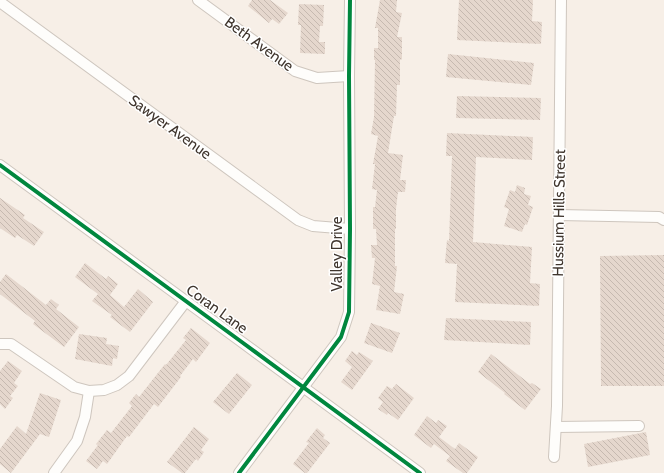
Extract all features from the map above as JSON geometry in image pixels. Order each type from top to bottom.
[{"type":"street","name":"Beth Avenue","points":[[198,0],[295,71],[317,78],[349,76]]},
{"type":"street","name":"Valley Drive","points":[[239,473],[341,337],[349,312],[350,0]]},
{"type":"street","name":"Hussium Hills Street","points":[[554,457],[557,406],[561,0]]},
{"type":"street","name":"Sawyer Avenue","points":[[0,2],[298,220],[313,226],[350,229]]},
{"type":"street","name":"Coran Lane","points":[[0,165],[420,473]]},
{"type":"street","points":[[559,215],[662,217]]},
{"type":"street","points":[[0,344],[11,344],[74,387],[89,391],[104,390],[117,385],[129,376],[186,301]]},
{"type":"street","points":[[54,473],[77,441],[85,417],[89,391]]},
{"type":"street","points":[[556,426],[639,426]]},
{"type":"building","points":[[252,0],[270,0],[288,13],[279,24],[272,19],[269,23],[248,6]]},
{"type":"building","points":[[380,0],[397,0],[396,12],[402,13],[397,37],[402,37],[400,85],[397,85],[396,116],[394,116],[388,153],[403,155],[400,180],[406,180],[405,192],[398,192],[395,229],[395,266],[397,266],[394,292],[404,294],[400,314],[376,310],[380,286],[372,284],[375,258],[372,258],[371,245],[377,245],[376,229],[373,229],[373,207],[375,207],[377,190],[372,189],[375,164],[373,164],[378,136],[371,134],[374,117],[374,48],[378,48],[378,28],[375,28]]},
{"type":"building","points":[[459,0],[533,0],[532,21],[542,22],[541,44],[457,40]]},
{"type":"building","points":[[299,4],[324,5],[323,26],[320,26],[319,42],[325,42],[325,54],[300,53],[301,25],[298,25]]},
{"type":"building","points":[[448,54],[534,63],[531,85],[446,77]]},
{"type":"building","points":[[457,96],[541,98],[540,120],[456,118]]},
{"type":"building","points":[[447,133],[533,137],[532,160],[476,157],[473,242],[532,247],[530,283],[540,284],[539,306],[455,302],[457,264],[445,263],[447,240],[449,241],[452,156],[446,156]]},
{"type":"building","points":[[517,185],[525,188],[524,194],[531,196],[528,205],[533,207],[527,225],[525,224],[522,232],[504,226],[509,209],[504,207],[510,190],[515,192]]},
{"type":"building","points":[[0,198],[25,215],[23,218],[44,232],[34,246],[17,235],[15,238],[0,228]]},
{"type":"building","points":[[664,255],[664,386],[601,386],[600,256]]},
{"type":"building","points":[[85,263],[106,279],[108,276],[118,284],[110,295],[124,307],[138,289],[153,302],[130,332],[110,317],[112,315],[92,301],[98,294],[75,277]]},
{"type":"building","points":[[6,274],[46,305],[51,299],[59,305],[56,309],[79,327],[64,347],[33,324],[35,321],[0,294],[0,282]]},
{"type":"building","points":[[446,318],[531,322],[530,345],[444,340]]},
{"type":"building","points":[[371,323],[400,333],[392,353],[364,343]]},
{"type":"building","points":[[191,328],[210,343],[196,362],[193,359],[158,407],[154,404],[129,437],[127,436],[107,464],[103,461],[97,469],[86,461],[98,445],[96,444],[107,430],[111,433],[132,406],[129,403],[136,394],[139,397],[165,364],[166,365],[186,340],[183,338]]},
{"type":"building","points":[[79,334],[107,338],[106,344],[119,346],[117,359],[113,358],[112,366],[75,359]]},
{"type":"building","points":[[352,351],[357,355],[359,352],[373,361],[352,390],[341,382],[352,367],[345,361]]},
{"type":"building","points":[[491,354],[530,384],[532,383],[541,389],[525,410],[478,372]]},
{"type":"building","points":[[8,361],[22,371],[14,383],[18,386],[10,396],[13,398],[5,409],[0,404],[0,371]]},
{"type":"building","points":[[237,373],[252,385],[229,414],[213,402]]},
{"type":"building","points":[[396,384],[414,398],[398,420],[388,413],[387,415],[378,409],[383,402],[378,398],[387,386],[392,389]]},
{"type":"building","points":[[40,393],[61,400],[49,437],[40,434],[11,473],[0,464],[0,449],[17,426],[26,434]]},
{"type":"building","points":[[427,416],[436,423],[438,420],[447,426],[439,437],[455,449],[459,443],[478,457],[467,473],[463,473],[446,461],[450,456],[434,444],[431,448],[414,435]]},
{"type":"building","points":[[194,427],[209,439],[201,450],[204,452],[198,461],[196,459],[185,473],[182,473],[167,462]]},
{"type":"building","points":[[317,428],[325,435],[323,438],[330,443],[307,473],[305,473],[293,464],[309,443],[306,442]]},
{"type":"building","points":[[646,432],[650,455],[588,467],[584,444]]},
{"type":"cycle path","points":[[239,473],[341,337],[349,312],[350,0]]},
{"type":"cycle path","points":[[0,165],[420,473]]}]
